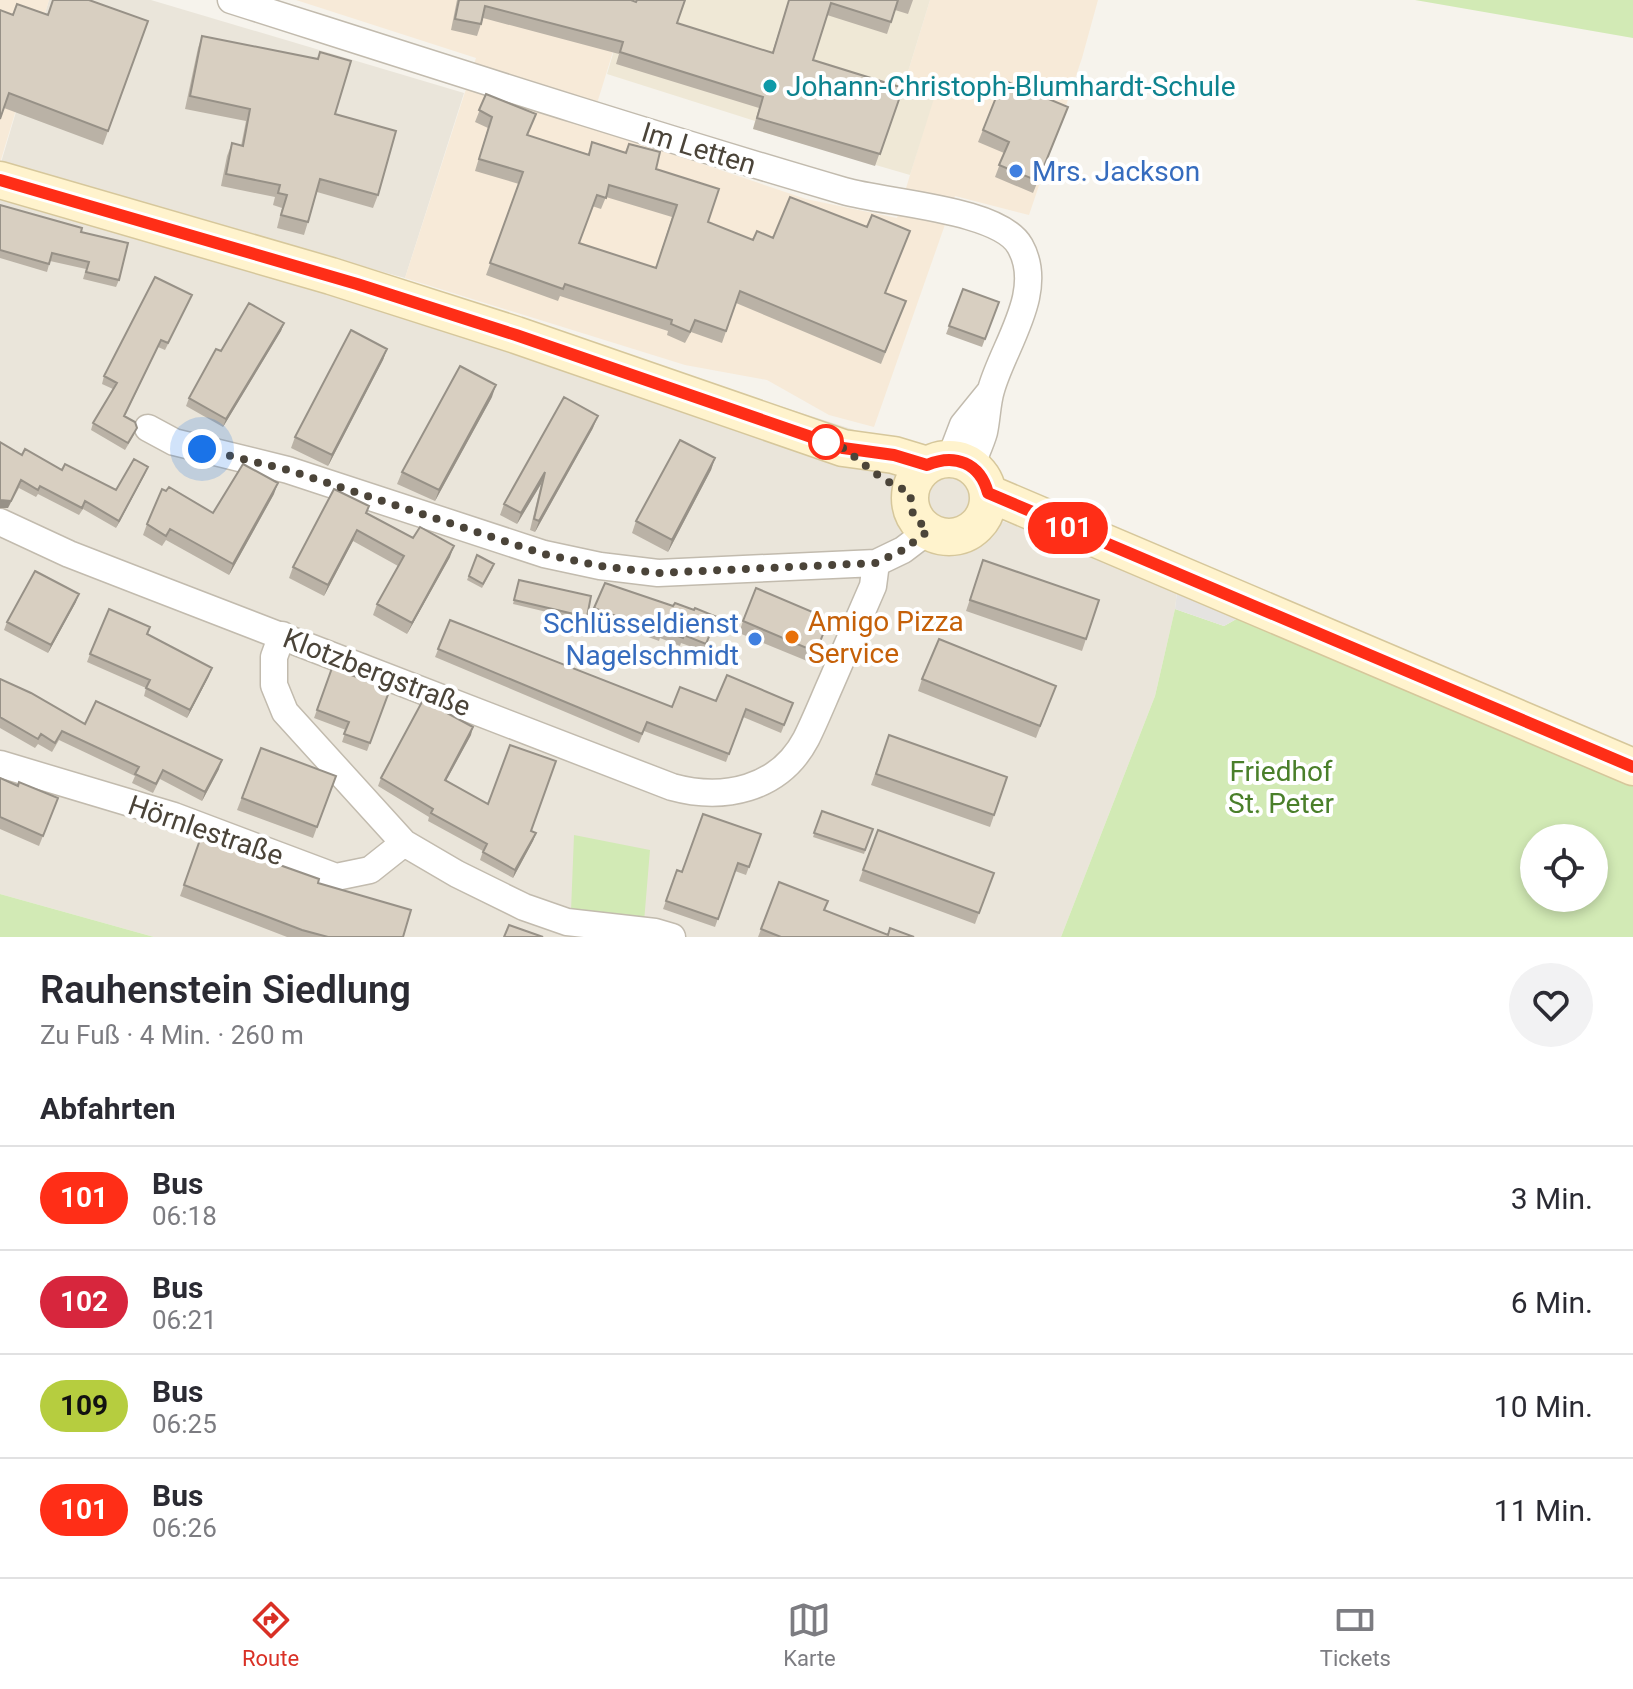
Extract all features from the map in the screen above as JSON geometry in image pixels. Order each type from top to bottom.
[{"type":"street","name":"Im Letten","points":[[231,0],[692,147],[853,194],[976,218],[1003,229],[1020,245],[1028,269],[1026,301],[991,390],[984,433],[954,483]]},
{"type":"street","points":[[0,180],[516,335],[843,448],[883,479],[954,483],[1633,767]]},
{"type":"street","points":[[148,428],[174,442],[288,470],[544,554],[600,566],[658,573],[876,563],[903,550],[928,531]]},
{"type":"street","points":[[954,483],[970,531],[949,537],[928,531],[913,515],[954,483]]},
{"type":"street","name":"Klotzbergstraße","points":[[0,522],[69,554],[672,787],[698,794],[732,793],[758,784],[783,770],[805,742],[873,586],[876,563]]},
{"type":"street","points":[[282,635],[274,657],[274,685],[285,712],[404,843],[457,874],[524,907],[567,922],[655,932],[672,937]]},
{"type":"street","name":"Hörnlestraße","points":[[0,764],[174,816],[336,877],[370,870],[404,843]]},
{"type":"shaded area","points":[[0,0],[49,0],[0,163]]},
{"type":"shaded area","points":[[49,0],[151,0],[464,93],[405,278],[0,166]]},
{"type":"shaded area","points":[[296,0],[629,0],[590,126],[806,199],[897,218],[936,89],[907,75],[930,0],[1098,0],[1082,58],[1029,215],[955,196],[874,427],[829,415],[767,380],[685,365],[405,278],[476,58]]},
{"type":"shaded area","name":"Johann-Christoph-Blumhardt-Schule","points":[[629,0],[930,0],[907,75],[937,89],[910,175],[753,129],[755,121],[607,74]]},
{"type":"shaded area","points":[[0,172],[621,355],[920,450],[947,440],[977,448],[992,463],[1005,492],[1002,521],[1178,582],[1155,696],[1061,937],[154,937],[0,894]]},
{"type":"shaded area","points":[[1178,582],[1247,613],[1224,626],[1175,609]]},
{"type":"green space","points":[[1415,0],[1633,0],[1633,38]]},
{"type":"green space","name":"Friedhof St. Peter","points":[[1175,609],[1224,626],[1247,613],[1633,773],[1633,937],[1061,937],[1155,696]]},
{"type":"green space","points":[[574,835],[650,850],[644,922],[571,911]]},
{"type":"green space","points":[[0,894],[154,937],[0,937]]},
{"type":"building","points":[[53,0],[89,0],[148,21],[108,131],[9,93],[0,119],[0,10],[13,15],[17,4],[48,15]]},
{"type":"building","name":"Johann-Christoph-Blumhardt-Schule","points":[[459,0],[685,0],[677,23],[773,53],[789,0],[898,0],[891,22],[831,3],[813,60],[903,88],[880,154],[757,118],[763,97],[620,52],[623,42],[485,6],[481,24],[455,19]]},
{"type":"building","points":[[202,36],[318,59],[320,52],[351,61],[335,114],[396,131],[378,195],[320,179],[308,222],[281,215],[287,195],[278,193],[280,185],[226,174],[232,143],[243,146],[250,109],[190,96]]},
{"type":"building","points":[[1003,80],[1068,107],[1038,181],[999,165],[1009,142],[983,130]]},
{"type":"building","points":[[486,94],[536,114],[527,135],[589,155],[592,142],[626,153],[629,144],[660,152],[656,169],[719,189],[708,222],[753,240],[757,231],[773,238],[790,197],[867,227],[872,215],[910,231],[885,293],[906,301],[885,352],[740,291],[726,331],[695,320],[690,332],[671,324],[672,320],[565,284],[563,289],[490,263],[523,172],[479,159],[492,117],[479,110]],"holes":[[[609,185],[677,205],[656,268],[579,243],[597,195],[606,198]]]},
{"type":"building","points":[[0,205],[82,228],[81,232],[128,243],[119,280],[86,272],[89,262],[52,253],[49,264],[0,250]]},
{"type":"building","points":[[155,277],[192,295],[168,343],[161,340],[124,416],[135,422],[137,428],[128,443],[93,423],[117,383],[104,376]]},
{"type":"building","points":[[963,289],[999,302],[985,339],[949,326]]},
{"type":"building","points":[[249,303],[284,323],[226,419],[189,398],[216,349],[221,351]]},
{"type":"building","points":[[351,330],[387,349],[332,455],[295,437]]},
{"type":"building","points":[[460,366],[496,385],[439,490],[402,472]]},
{"type":"building","points":[[564,397],[598,416],[539,521],[534,519],[545,472],[521,513],[504,504]]},
{"type":"building","points":[[680,440],[715,458],[672,540],[636,521]]},
{"type":"building","points":[[0,442],[22,455],[25,449],[62,470],[65,464],[116,490],[134,459],[148,467],[119,521],[85,501],[82,508],[40,486],[38,490],[21,480],[11,501],[0,500]]},
{"type":"building","points":[[243,464],[278,483],[233,564],[170,529],[166,536],[147,524],[162,489],[166,491],[169,487],[213,513]]},
{"type":"building","points":[[334,489],[369,506],[366,513],[413,538],[420,527],[454,546],[412,623],[377,604],[404,556],[357,530],[328,585],[293,567]]},
{"type":"building","points":[[477,555],[494,564],[483,584],[469,576]]},
{"type":"building","points":[[983,560],[1099,600],[1086,639],[970,600]]},
{"type":"building","points":[[35,571],[79,594],[51,645],[7,622]]},
{"type":"building","points":[[519,580],[591,596],[587,617],[514,600]]},
{"type":"building","points":[[605,583],[717,617],[706,644],[684,635],[683,638],[663,630],[662,633],[594,608]]},
{"type":"building","points":[[756,588],[829,619],[816,652],[743,621]]},
{"type":"building","points":[[109,609],[150,627],[147,634],[212,668],[190,710],[146,688],[150,680],[90,654]]},
{"type":"building","points":[[450,620],[672,707],[680,687],[716,701],[727,675],[793,703],[784,725],[746,709],[729,754],[647,722],[642,734],[438,649]]},
{"type":"building","points":[[939,639],[1056,686],[1040,726],[922,679]]},
{"type":"building","points":[[332,668],[390,689],[370,743],[344,734],[349,722],[317,710]]},
{"type":"building","points":[[0,679],[85,724],[96,701],[222,760],[205,792],[163,770],[156,784],[135,774],[139,767],[62,731],[55,743],[41,734],[38,739],[0,717]]},
{"type":"building","points":[[423,700],[473,727],[445,780],[488,804],[510,745],[556,761],[531,831],[536,833],[515,870],[483,852],[487,844],[431,813],[433,809],[381,778]]},
{"type":"building","points":[[889,735],[1007,777],[994,815],[876,774]]},
{"type":"building","points":[[261,748],[336,776],[317,827],[242,798]]},
{"type":"building","points":[[0,778],[18,786],[19,782],[58,798],[43,836],[0,817]]},
{"type":"building","points":[[822,811],[873,829],[865,850],[814,833]]},
{"type":"building","points":[[703,814],[761,834],[749,867],[738,863],[718,919],[666,901],[677,870],[682,872]]},
{"type":"building","points":[[878,830],[994,873],[979,913],[863,870]]},
{"type":"building","points":[[201,837],[319,879],[318,883],[411,910],[403,937],[328,937],[184,885]]},
{"type":"building","points":[[779,882],[828,901],[824,910],[888,935],[890,928],[914,937],[781,937],[761,929]]},
{"type":"building","points":[[509,925],[543,937],[504,937]]},
{"type":"bus line","name":"101","points":[[0,180],[357,284],[516,335],[843,448],[894,455],[927,465],[938,460],[961,460],[979,473],[988,493],[1633,767]]},
{"type":"place","name":"Johann-Christoph-Blumhardt-Schule","points":[[770,86]]},
{"type":"place","name":"Mrs. Jackson","points":[[1016,171]]},
{"type":"place","name":"Amigo Pizza Service","points":[[792,637]]},
{"type":"place","name":"Schlüsseldienst Nagelschmidt","points":[[755,639]]},
{"type":"route","points":[[202,449],[288,470],[544,554],[600,566],[658,573],[876,563],[903,550],[928,531],[913,515],[910,493],[883,479],[843,448],[815,438],[826,442]]}]
